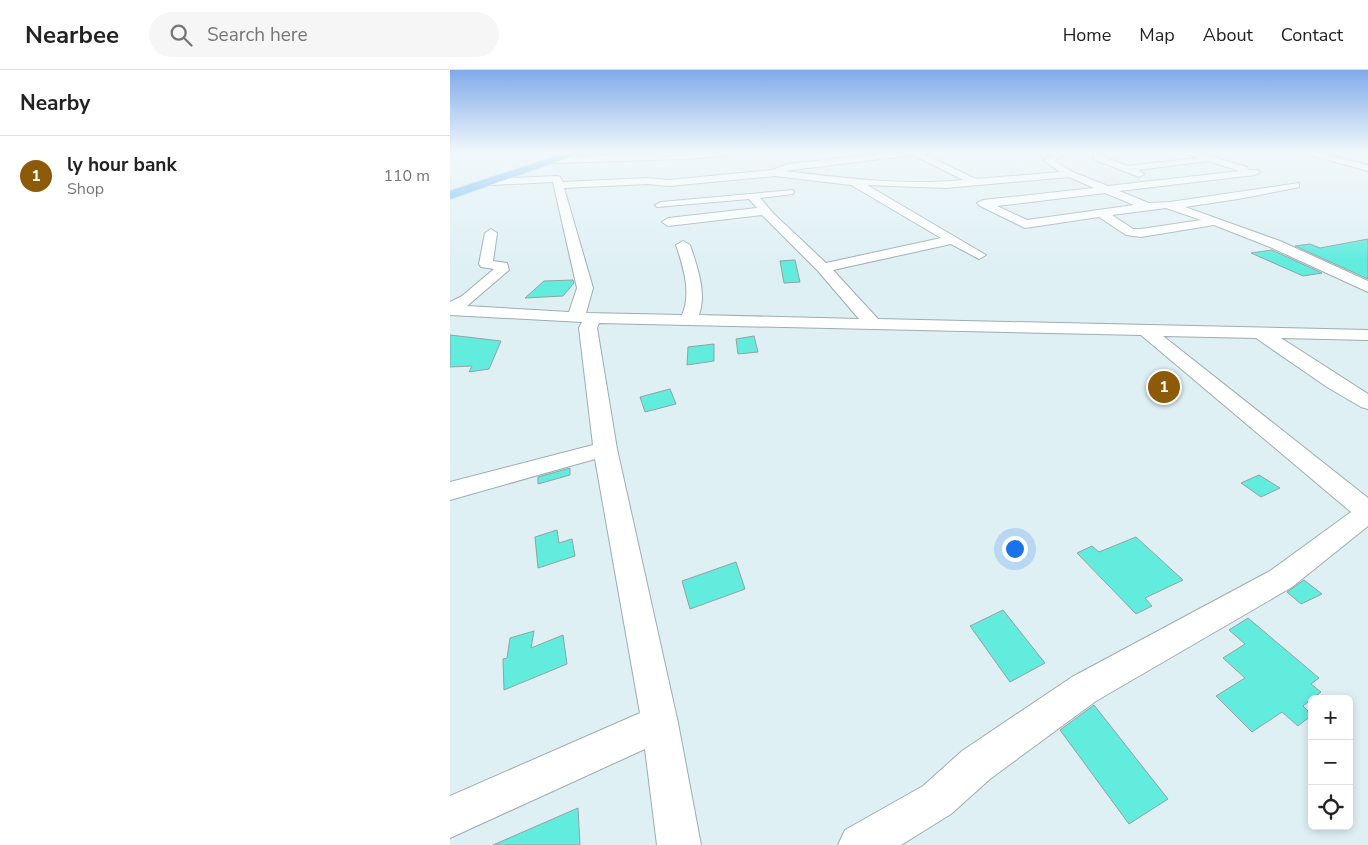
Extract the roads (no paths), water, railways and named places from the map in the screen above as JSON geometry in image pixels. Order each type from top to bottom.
[{"type":"highway","points":[[450,195],[471,188]]},
{"type":"street","points":[[559,188],[573,236],[585,288],[585,317],[606,449],[660,723],[679,845]]},
{"type":"street","points":[[864,188],[979,255]]},
{"type":"street","points":[[952,188],[1025,224],[1238,196],[1279,188]]},
{"type":"street","points":[[1102,188],[1148,207]]},
{"type":"street","points":[[984,204],[1121,188]]},
{"type":"street","points":[[661,205],[789,192]]},
{"type":"street","points":[[752,196],[823,268],[872,323]]},
{"type":"street","points":[[1167,205],[1275,244],[1368,287]]},
{"type":"street","points":[[668,222],[765,211]]},
{"type":"street","points":[[1101,213],[1130,232],[1140,233],[1215,222]]},
{"type":"street","points":[[450,310],[468,299],[502,270],[502,266],[486,264],[485,261],[491,245],[491,233]]},
{"type":"street","points":[[823,268],[952,240]]},
{"type":"street","points":[[683,246],[695,298],[692,314]]},
{"type":"street","points":[[450,310],[585,317],[692,314],[872,323],[1366,336]]},
{"type":"street","points":[[860,845],[937,800],[976,765],[1084,689],[1182,632],[1282,579],[1319,548],[1368,512],[1144,329]]},
{"type":"street","points":[[1261,333],[1334,383],[1368,403]]},
{"type":"street","points":[[450,491],[606,449]]},
{"type":"street","points":[[450,817],[660,723]]},
{"type":"place","name":"ly hour bank","points":[[1164,387]]}]
